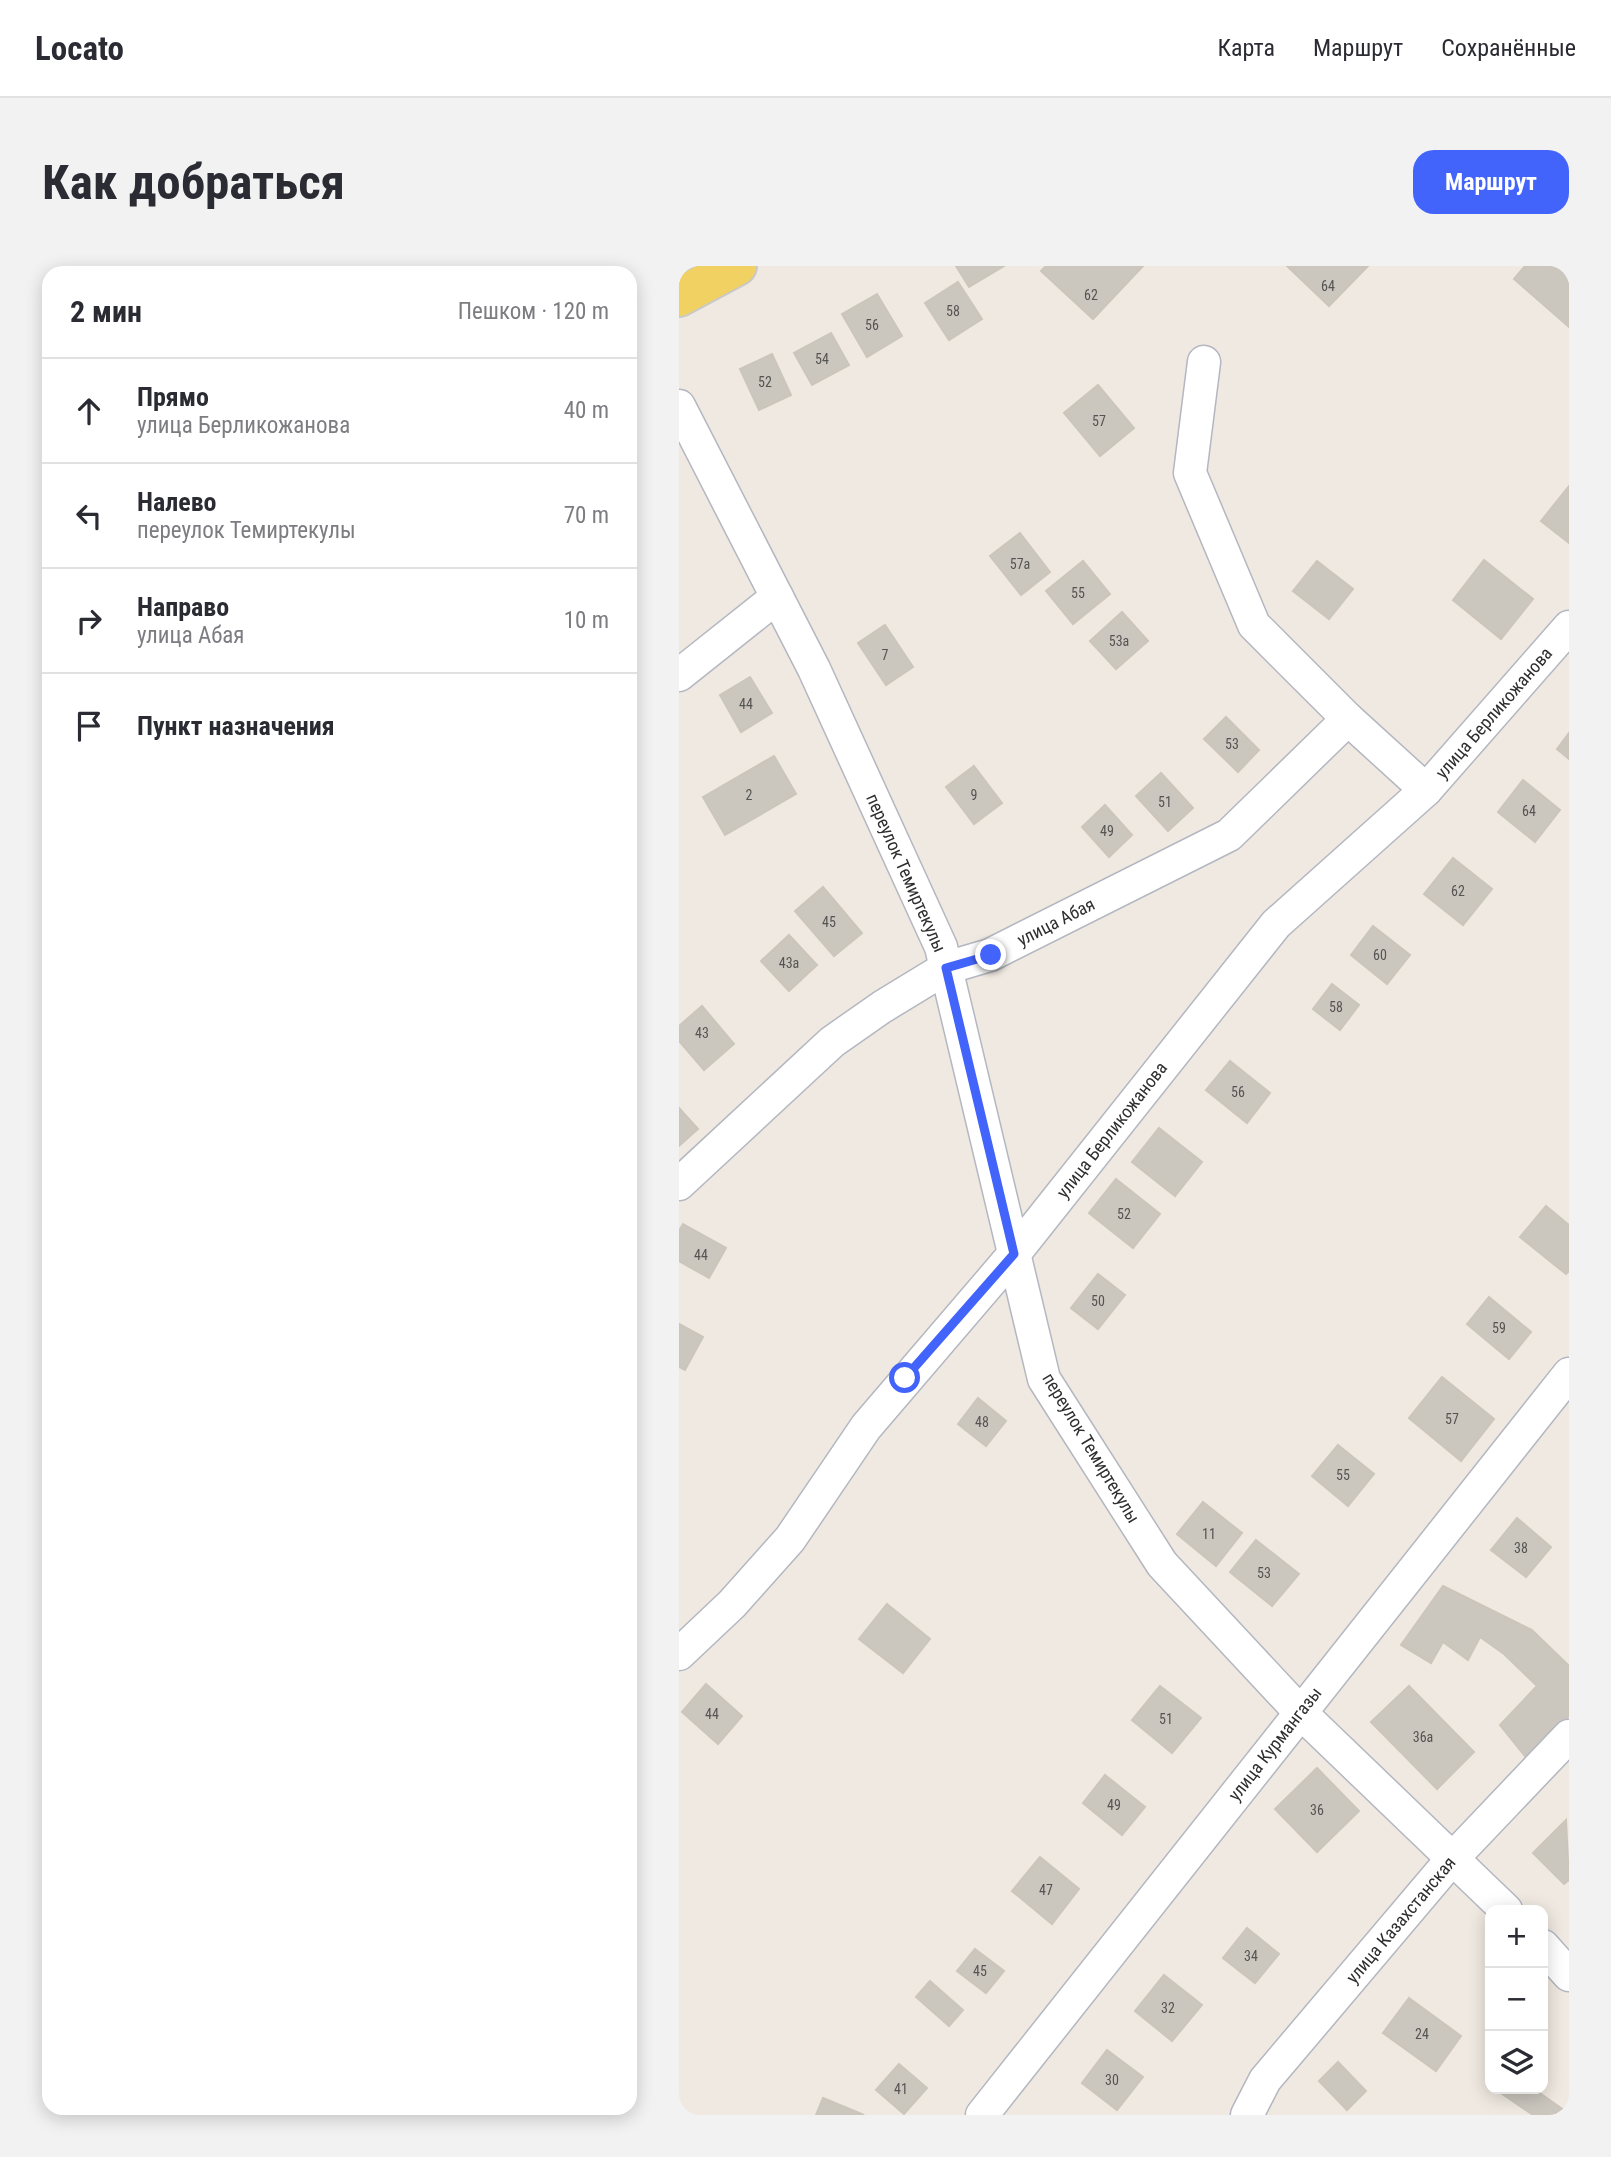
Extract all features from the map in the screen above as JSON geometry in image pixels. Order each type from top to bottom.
[{"type":"main road","points":[[679,296],[737,266]]},
{"type":"street","points":[[1204,362],[1190,473],[1254,625],[1348,719],[1426,790]]},
{"type":"street","name":"переулок Темиртекулы","points":[[679,406],[814,669],[941,947],[1044,1379],[1162,1564],[1300,1712],[1501,1905]]},
{"type":"street","points":[[679,675],[777,597]]},
{"type":"street","name":"улица Берликожанова","points":[[679,1654],[732,1604],[790,1539],[866,1427],[1014,1254],[1276,924],[1426,790],[1569,626]]},
{"type":"street","name":"улица Абая","points":[[679,1184],[832,1042],[946,968],[991,955],[1229,835],[1348,719]]},
{"type":"street","name":"улица Курмангазы","points":[[982,2115],[1569,1374]]},
{"type":"street","name":"улица Казахстанская","points":[[1247,2115],[1265,2080],[1452,1858],[1569,1736]]},
{"type":"street","points":[[1548,1952],[1569,1975]]},
{"type":"building","points":[[956,266],[1004,266],[969,287]]},
{"type":"building","points":[[1046,266],[1143,266],[1093,319],[1041,271]]},
{"type":"building","points":[[1287,266],[1368,266],[1329,306]]},
{"type":"building","points":[[1525,266],[1569,266],[1569,327],[1514,279]]},
{"type":"building","points":[[958,282],[982,319],[949,340],[925,303]]},
{"type":"building","points":[[877,294],[902,336],[867,357],[842,314]]},
{"type":"building","points":[[831,333],[849,365],[812,385],[794,353]]},
{"type":"building","points":[[772,354],[791,395],[759,410],[740,369]]},
{"type":"building","points":[[1098,385],[1134,428],[1100,456],[1064,413]]},
{"type":"building","points":[[1569,486],[1569,543],[1541,521]]},
{"type":"building","points":[[1020,533],[1050,572],[1021,595],[990,556]]},
{"type":"building","points":[[1484,560],[1533,599],[1501,639],[1453,600]]},
{"type":"building","points":[[1083,561],[1110,594],[1073,624],[1046,591]]},
{"type":"building","points":[[1317,561],[1353,589],[1329,619],[1293,591]]},
{"type":"building","points":[[1122,612],[1148,641],[1116,669],[1090,641]]},
{"type":"building","points":[[885,625],[913,667],[886,685],[858,643]]},
{"type":"building","points":[[750,677],[772,713],[741,732],[720,695]]},
{"type":"building","points":[[1226,717],[1259,750],[1238,772],[1204,739]]},
{"type":"building","points":[[1569,733],[1569,759],[1557,749]]},
{"type":"building","points":[[774,756],[796,794],[725,835],[703,797]]},
{"type":"building","points":[[974,766],[1002,803],[974,824],[946,787]]},
{"type":"building","points":[[1161,773],[1193,808],[1168,831],[1136,796]]},
{"type":"building","points":[[1523,780],[1560,810],[1535,842],[1498,812]]},
{"type":"building","points":[[1105,805],[1132,835],[1109,857],[1082,827]]},
{"type":"building","points":[[1453,858],[1492,889],[1463,925],[1424,894]]},
{"type":"building","points":[[823,887],[862,933],[834,956],[795,911]]},
{"type":"building","points":[[1373,926],[1410,955],[1387,984],[1351,955]]},
{"type":"building","points":[[789,935],[817,965],[789,991],[761,961]]},
{"type":"building","points":[[1332,984],[1359,1005],[1340,1030],[1313,1009]]},
{"type":"building","points":[[702,1006],[734,1044],[704,1070],[679,1041],[679,1026]]},
{"type":"building","points":[[1230,1061],[1270,1093],[1247,1123],[1206,1090]]},
{"type":"building","points":[[679,1108],[698,1129],[679,1146]]},
{"type":"building","points":[[1159,1128],[1202,1162],[1175,1196],[1132,1162]]},
{"type":"building","points":[[1116,1179],[1160,1214],[1133,1248],[1089,1213]]},
{"type":"building","points":[[1546,1206],[1569,1225],[1569,1271],[1566,1274],[1520,1237]]},
{"type":"building","points":[[683,1224],[726,1248],[709,1278],[679,1261],[679,1231]]},
{"type":"building","points":[[1098,1274],[1125,1295],[1098,1329],[1071,1308]]},
{"type":"building","points":[[1489,1297],[1531,1332],[1509,1359],[1467,1324]]},
{"type":"building","points":[[679,1324],[703,1337],[685,1370],[679,1367]]},
{"type":"building","points":[[1442,1377],[1494,1419],[1461,1461],[1409,1418]]},
{"type":"building","points":[[978,1398],[1006,1421],[986,1446],[958,1424]]},
{"type":"building","points":[[1338,1445],[1374,1474],[1348,1506],[1312,1476]]},
{"type":"building","points":[[1203,1502],[1242,1533],[1216,1566],[1177,1534]]},
{"type":"building","points":[[1517,1518],[1551,1547],[1526,1577],[1491,1550]]},
{"type":"building","points":[[1256,1540],[1299,1574],[1272,1606],[1230,1572]]},
{"type":"building","points":[[1443,1586],[1532,1630],[1569,1666],[1569,1716],[1528,1760],[1500,1725],[1537,1686],[1504,1654],[1480,1637],[1468,1660],[1443,1642],[1431,1663],[1401,1645]]},
{"type":"building","points":[[887,1604],[930,1639],[903,1673],[859,1639]]},
{"type":"building","points":[[706,1684],[742,1716],[718,1744],[682,1712]]},
{"type":"building","points":[[1160,1686],[1201,1718],[1172,1753],[1132,1720]]},
{"type":"building","points":[[1409,1686],[1474,1752],[1437,1789],[1371,1722]]},
{"type":"building","points":[[1317,1768],[1359,1811],[1317,1852],[1275,1809]]},
{"type":"building","points":[[1105,1775],[1145,1807],[1122,1835],[1083,1803]]},
{"type":"building","points":[[1566,1820],[1569,1880],[1564,1884],[1533,1853]]},
{"type":"building","points":[[1040,1857],[1079,1889],[1052,1924],[1012,1891]]},
{"type":"building","points":[[1247,1928],[1279,1954],[1255,1983],[1223,1958]]},
{"type":"building","points":[[975,1949],[1004,1971],[986,1993],[957,1971]]},
{"type":"building","points":[[1164,1975],[1202,2005],[1172,2041],[1135,2011]]},
{"type":"building","points":[[930,1981],[963,2010],[949,2026],[916,1997]]},
{"type":"building","points":[[1409,1998],[1461,2036],[1436,2071],[1383,2033]]},
{"type":"building","points":[[1107,2050],[1143,2077],[1117,2110],[1082,2083]]},
{"type":"building","points":[[1338,2062],[1366,2091],[1347,2110],[1319,2081]]},
{"type":"building","points":[[899,2064],[927,2088],[904,2114],[876,2090]]},
{"type":"building","points":[[1502,2094],[1541,2094],[1568,2113],[1533,2115]]},
{"type":"building","points":[[823,2098],[864,2115],[816,2115]]},
{"type":"route","points":[[905,1378],[961,1318],[1014,1254],[946,968],[991,955]]}]
